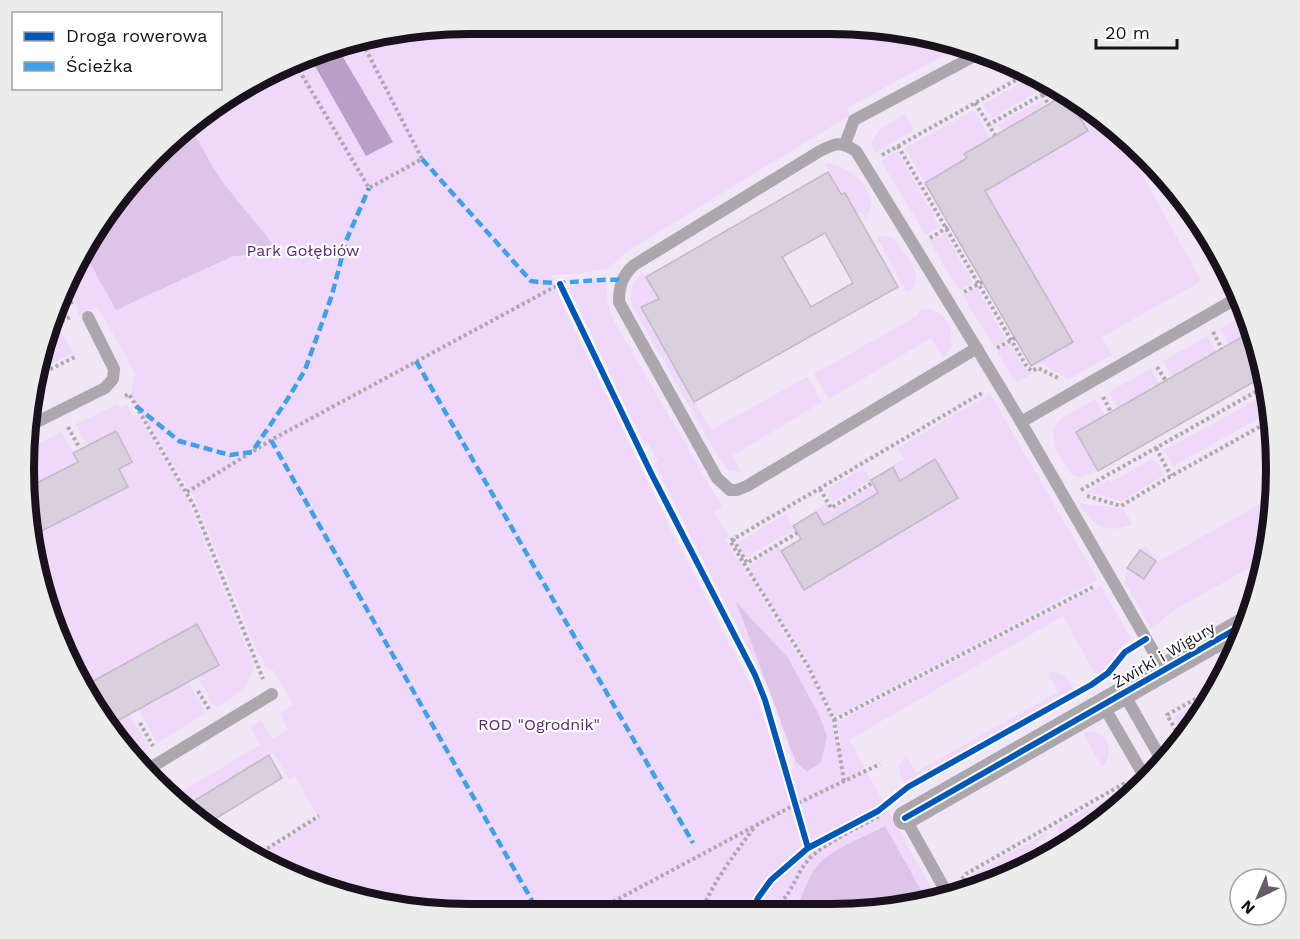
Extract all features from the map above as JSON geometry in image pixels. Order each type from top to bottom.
[{"type":"street","name":"Żwirki i Wigury","points":[[894,811],[1114,699],[1234,630]]},
{"type":"lane","points":[[845,144],[854,120],[970,58]]},
{"type":"lane","points":[[977,348],[747,486],[730,490],[717,478],[619,302],[620,285],[625,273],[633,265],[820,151],[834,144],[845,144],[856,151],[977,348],[998,383],[1164,670]]},
{"type":"lane","points":[[1021,422],[1231,301]]},
{"type":"lane","points":[[37,422],[111,384],[114,369],[88,316]]},
{"type":"lane","points":[[152,767],[272,694]]},
{"type":"lane","points":[[1114,699],[1135,761],[1142,773]]},
{"type":"lane","points":[[1114,699],[1158,756]]},
{"type":"lane","points":[[894,811],[945,889]]},
{"type":"path","points":[[299,70],[369,188],[422,159],[364,47]]},
{"type":"path","points":[[879,156],[1020,78]]},
{"type":"path","points":[[1040,88],[1048,104]]},
{"type":"path","points":[[988,125],[1046,92]]},
{"type":"path","points":[[975,103],[995,135]]},
{"type":"path","points":[[898,146],[948,227],[1027,368],[1032,371],[1038,368],[1064,381]]},
{"type":"path","points":[[925,240],[948,227]]},
{"type":"path","points":[[959,295],[980,283]]},
{"type":"path","points":[[187,492],[271,440],[560,284]]},
{"type":"path","points":[[61,322],[75,315],[70,298]]},
{"type":"path","points":[[1211,329],[1222,349]]},
{"type":"path","points":[[993,351],[1013,340]]},
{"type":"path","points":[[46,370],[75,357]]},
{"type":"path","points":[[1154,361],[1166,381]]},
{"type":"path","points":[[844,781],[834,720],[808,666],[730,541],[998,383]]},
{"type":"path","points":[[1258,391],[1076,492],[1121,506],[1263,425]]},
{"type":"path","points":[[1100,392],[1111,412]]},
{"type":"path","points":[[118,399],[129,394],[187,492],[264,681]]},
{"type":"path","points":[[67,425],[79,447]]},
{"type":"path","points":[[1156,448],[1171,476]]},
{"type":"path","points":[[877,455],[880,461]]},
{"type":"path","points":[[820,489],[831,507],[873,483]]},
{"type":"path","points":[[798,501],[802,508]]},
{"type":"path","points":[[734,539],[747,563],[797,533]]},
{"type":"path","points":[[834,720],[1111,577]]},
{"type":"path","points":[[198,691],[212,714]]},
{"type":"path","points":[[1177,732],[1167,715],[1202,695]]},
{"type":"path","points":[[140,723],[155,749]]},
{"type":"path","points":[[609,904],[796,804],[880,764]]},
{"type":"path","points":[[961,884],[962,878],[966,874],[1123,784],[1129,785]]},
{"type":"path","points":[[796,804],[799,813]]},
{"type":"path","points":[[814,844],[878,812],[894,811]]},
{"type":"path","points":[[778,904],[790,893],[811,858],[894,811]]},
{"type":"path","points":[[262,852],[318,816]]},
{"type":"path","points":[[704,904],[708,894],[755,826]]},
{"type":"path","points":[[1048,827],[1052,834]]},
{"type":"green space","points":[[470,34],[830,34],[887,38],[943,49],[951,52],[847,108],[850,115],[626,252],[609,268],[576,274],[551,275],[557,293],[671,530],[756,696],[782,775],[795,768],[771,693],[654,464],[658,461],[648,443],[644,445],[569,288],[578,284],[606,281],[607,300],[614,321],[722,507],[714,513],[728,536],[725,539],[812,678],[832,719],[837,746],[841,744],[837,722],[1101,586],[1131,639],[1119,650],[1109,667],[1096,675],[1063,616],[849,740],[934,892],[859,904],[441,904],[357,890],[351,888],[349,884],[345,886],[330,881],[264,853],[319,818],[295,776],[289,779],[273,753],[191,803],[179,793],[261,744],[250,727],[261,720],[272,739],[288,730],[280,714],[293,704],[273,670],[266,668],[194,497],[136,406],[131,393],[135,374],[132,367],[97,306],[79,316],[72,293],[79,277],[124,205],[162,162],[205,124],[252,93],[303,68],[357,49],[413,38]]},
{"type":"green space","points":[[1026,80],[1033,85],[1037,92],[992,118],[983,104]]},
{"type":"green space","points":[[1041,100],[1044,106],[1002,131],[998,124]]},
{"type":"green space","points":[[974,110],[990,138],[964,153],[967,158],[925,183],[905,148]]},
{"type":"green space","points":[[1076,111],[1117,142],[1139,163],[1136,164],[1200,279],[1198,283],[1102,337],[1112,355],[1068,379],[1039,362],[1073,342],[985,191],[1088,131]]},
{"type":"green space","points":[[905,114],[914,130],[875,153],[871,142],[880,129]]},
{"type":"green space","points":[[897,151],[940,227],[926,235],[881,161]]},
{"type":"green space","points":[[829,163],[847,170],[862,183],[870,200],[870,209],[866,219],[862,212],[857,215],[845,193],[841,194],[825,164]]},
{"type":"green space","points":[[945,233],[973,283],[959,290],[930,242]]},
{"type":"green space","points":[[877,237],[893,238],[913,266],[916,280],[909,292],[905,290]]},
{"type":"green space","points":[[643,272],[659,299],[641,308],[711,430],[807,377],[822,402],[732,456],[741,472],[728,470],[720,460],[636,313],[631,296],[635,281]]},
{"type":"green space","points":[[977,288],[1006,340],[994,346],[963,296]]},
{"type":"green space","points":[[924,309],[940,314],[950,326],[951,342],[943,358],[931,338],[829,399],[814,374],[917,316],[919,311]]},
{"type":"green space","points":[[1238,319],[1244,336],[1229,345],[1220,329]]},
{"type":"green space","points":[[59,327],[73,353],[47,366]]},
{"type":"green space","points":[[1208,336],[1216,352],[1172,377],[1163,361]]},
{"type":"green space","points":[[1010,344],[1024,368],[1032,374],[1036,372],[1018,382],[1012,377],[997,351]]},
{"type":"green space","points":[[1152,368],[1159,384],[1118,408],[1109,392]]},
{"type":"green space","points":[[990,394],[1098,580],[835,717],[806,657],[747,567],[779,546],[804,589],[958,498],[935,459],[901,480],[892,466],[904,459],[898,448]]},
{"type":"green space","points":[[1259,398],[1262,417],[1173,466],[1164,450]]},
{"type":"green space","points":[[1095,399],[1105,415],[1076,432],[1098,471],[1080,477],[1072,475],[1054,446],[1053,427],[1064,417]]},
{"type":"green space","points":[[118,404],[120,408],[127,405],[133,416],[137,414],[186,496],[253,663],[246,685],[215,708],[198,677],[219,665],[197,625],[90,683],[79,662],[49,582],[39,532],[128,487],[119,469],[132,462],[116,431],[87,446],[76,424]]},
{"type":"green space","points":[[62,432],[78,462],[36,483],[35,446]]},
{"type":"green space","points":[[1150,460],[1157,462],[1165,475],[1121,501],[1087,492],[1108,480],[1110,483]]},
{"type":"green space","points":[[863,468],[871,480],[832,502],[826,490]]},
{"type":"green space","points":[[874,485],[878,493],[824,525],[815,511],[826,504],[831,511]]},
{"type":"green space","points":[[1265,502],[1255,565],[1176,609],[1151,629],[1125,581],[1127,568],[1144,579],[1155,561],[1140,550],[1145,545],[1157,562]]},
{"type":"green space","points":[[1079,503],[1124,509],[1132,524],[1115,529],[1101,526],[1090,518]]},
{"type":"green space","points":[[786,514],[795,529],[747,557],[738,542]]},
{"type":"green space","points":[[1052,671],[1065,676],[1075,689],[904,784],[899,769],[906,755],[916,772],[1058,692],[1049,674]]},
{"type":"green space","points":[[188,682],[206,713],[157,743],[138,709]]},
{"type":"green space","points":[[1197,703],[1180,729],[1173,717]]},
{"type":"green space","points":[[129,714],[149,748],[140,753],[115,722]]},
{"type":"green space","points":[[1087,731],[1100,735],[1107,743],[1108,755],[1102,767],[1083,733]]},
{"type":"green space","points":[[1126,788],[1098,813],[1060,834],[1056,827]]},
{"type":"green space","points":[[1046,833],[1048,837],[1037,843],[1038,846],[987,875],[964,883],[970,876]]},
{"type":"shaded area","points":[[341,54],[393,142],[366,156],[314,64]]},
{"type":"shaded area","points":[[194,133],[220,179],[280,253],[233,256],[116,310],[88,260],[108,228],[142,183]]},
{"type":"shaded area","points":[[736,602],[788,658],[819,715],[827,736],[821,762],[807,772],[796,762]]},
{"type":"shaded area","points":[[885,826],[923,894],[859,904],[798,904],[813,871],[823,860],[839,849]]},
{"type":"building","points":[[1058,99],[1076,111],[1088,131],[985,191],[1073,342],[1031,366],[925,183],[967,158],[964,154]]},
{"type":"building","points":[[828,172],[841,194],[845,193],[898,287],[694,402],[641,307],[659,299],[646,277]],"holes":[[[825,233],[853,283],[811,307],[782,257]]]},
{"type":"building","points":[[1244,336],[1256,381],[1098,471],[1076,432]]},
{"type":"building","points":[[116,431],[132,462],[119,469],[128,487],[39,532],[35,484],[78,462],[73,453]]},
{"type":"building","points":[[935,459],[958,498],[804,590],[781,551],[801,539],[793,526],[816,512],[824,525],[878,493],[871,480],[893,467],[900,481]]},
{"type":"building","points":[[1140,550],[1156,561],[1144,579],[1127,568]]},
{"type":"building","points":[[197,624],[219,665],[116,722],[90,682]]},
{"type":"building","points":[[269,755],[282,778],[213,820],[191,803]]},
{"type":"marked path","points":[[422,159],[531,281],[555,283],[622,280]]},
{"type":"marked path","points":[[136,406],[179,441],[230,455],[252,452],[305,370],[332,295],[346,241],[369,188]]},
{"type":"marked path","points":[[416,361],[693,843]]},
{"type":"marked path","points":[[271,440],[534,904]]},
{"type":"cycle path","points":[[560,284],[651,473],[755,675],[765,700],[808,848]]},
{"type":"cycle path","points":[[905,818],[1234,630]]},
{"type":"cycle path","points":[[755,904],[771,880],[808,848],[878,811],[908,787],[1091,685],[1108,673],[1125,652],[1146,639]]},
{"type":"park label","name":"Park Gołębiów","points":[[303,250]]},
{"type":"park label","name":"ROD \"Ogrodnik\"","points":[[539,724]]}]
